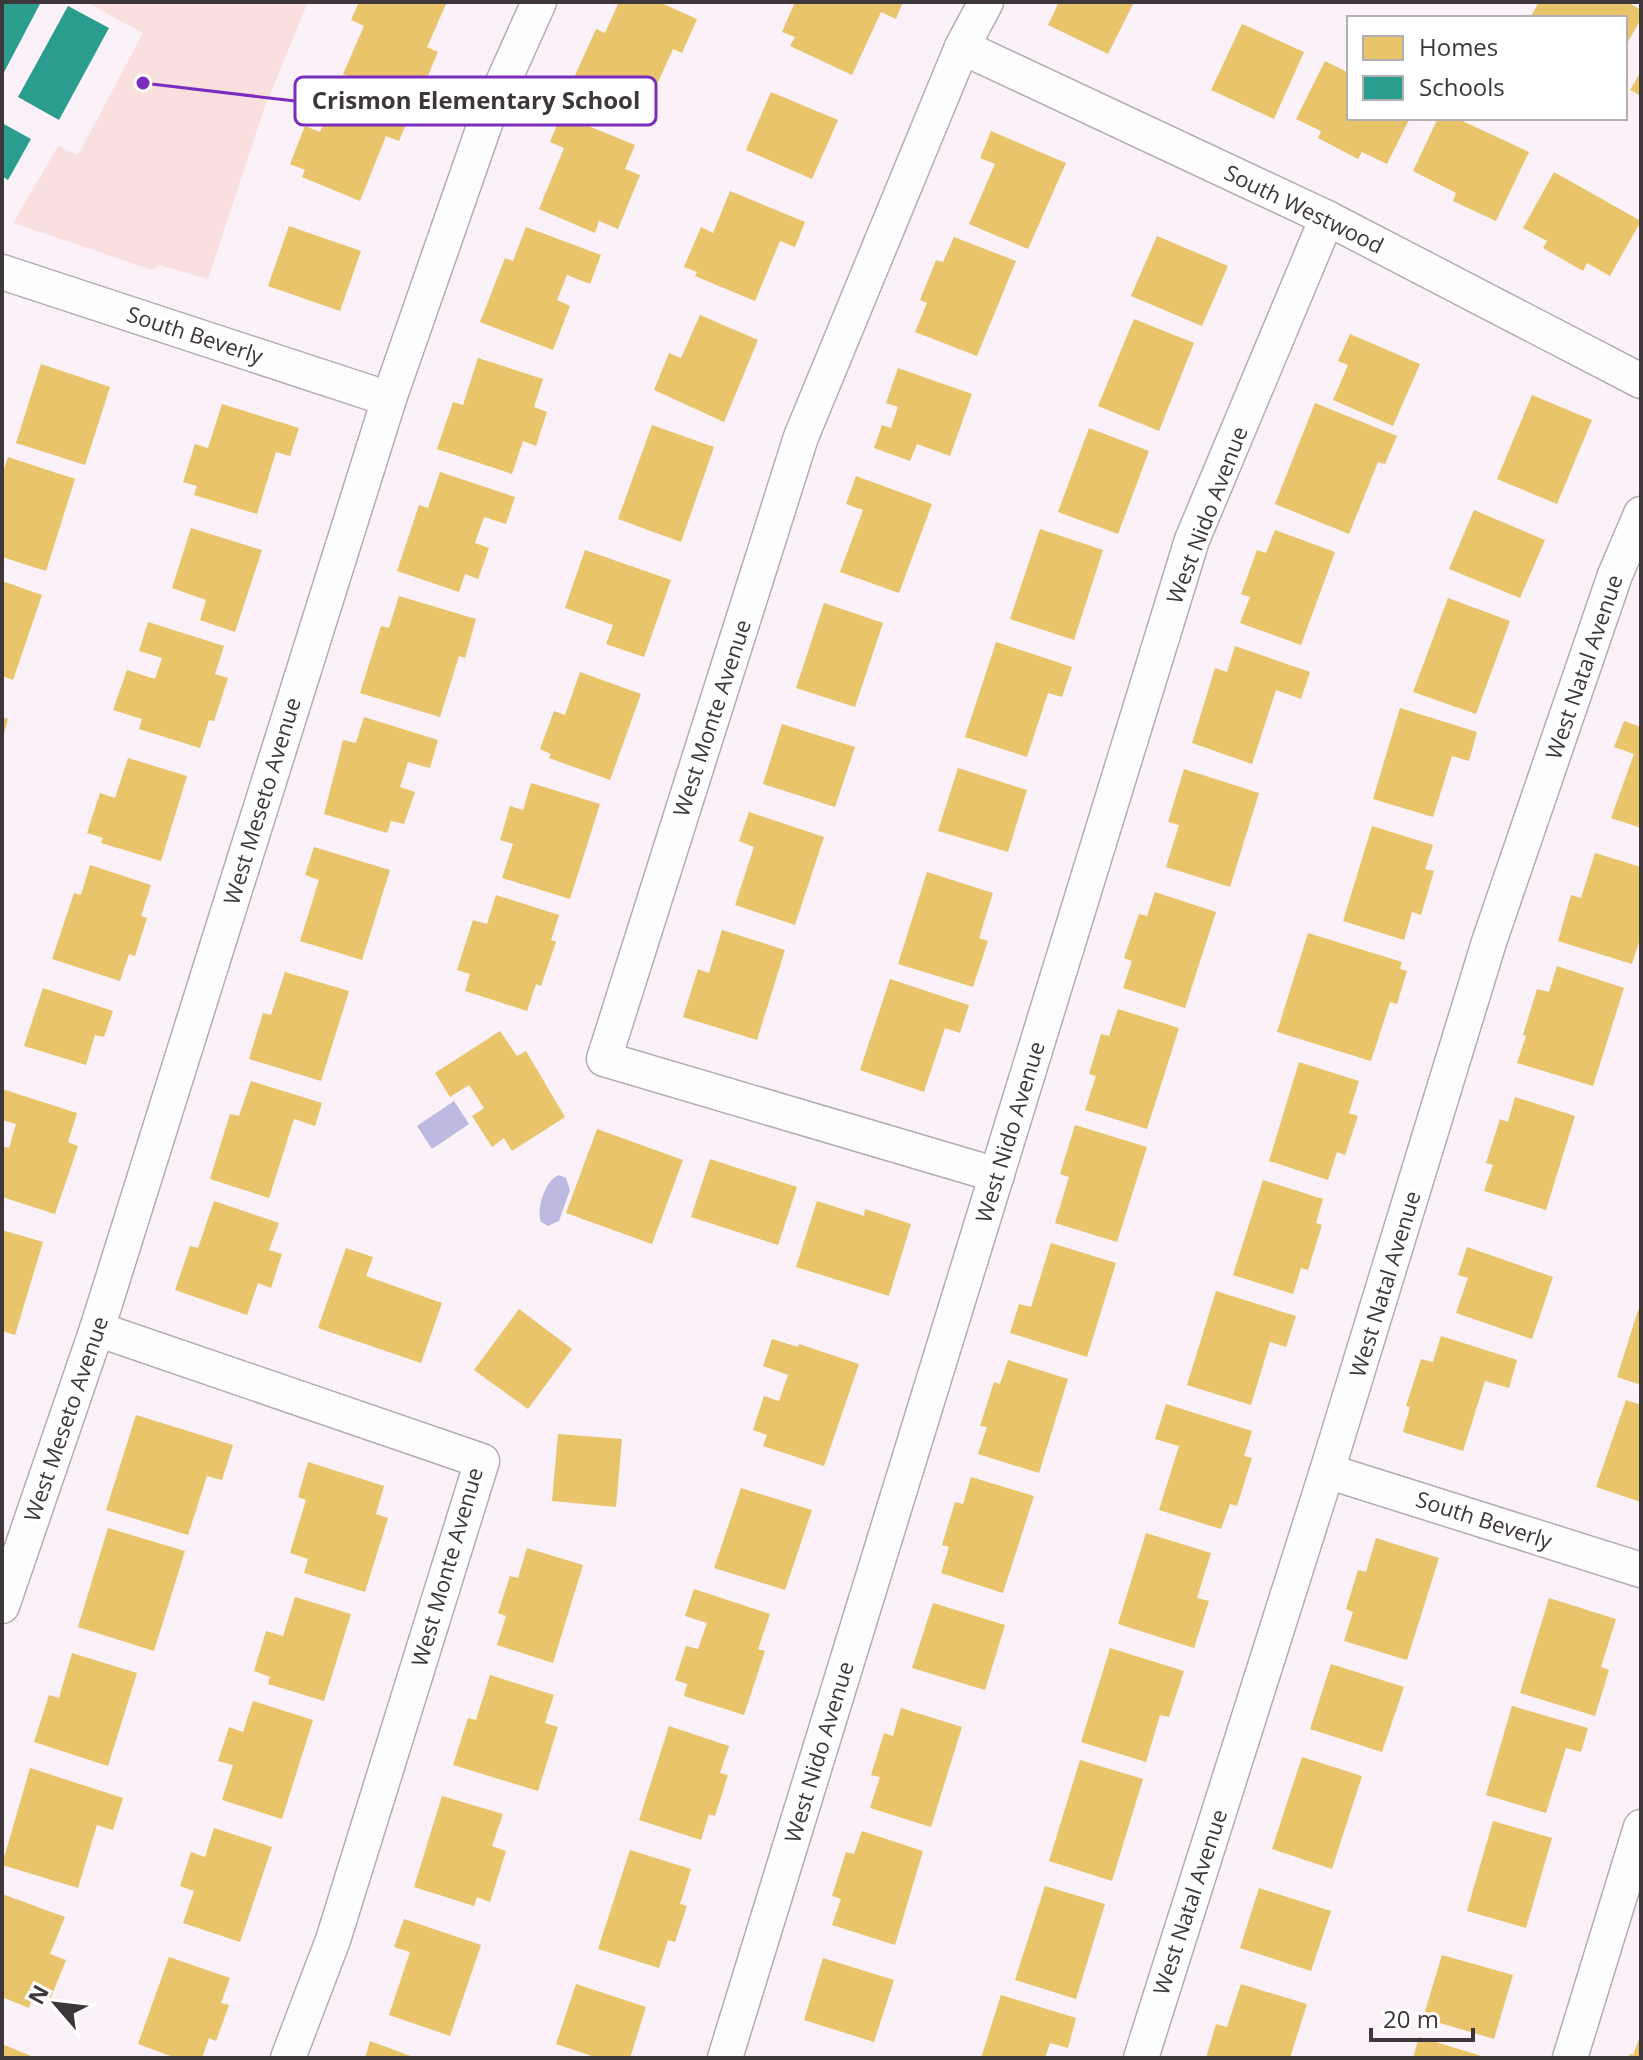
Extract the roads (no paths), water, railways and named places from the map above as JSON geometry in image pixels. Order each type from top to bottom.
[{"type":"street","name":"West Meseto Avenue","points":[[2,1606],[97,1329],[389,399],[487,118],[539,2]]},
{"type":"street","name":"West Monte Avenue","points":[[986,2],[962,47],[801,437],[604,1059],[997,1175]]},
{"type":"street","name":"South Westwood","points":[[962,47],[1327,218],[1641,381]]},
{"type":"street","name":"West Nido Avenue","points":[[725,2058],[1192,540],[1327,218]]},
{"type":"street","name":"South Beverly","points":[[2,272],[389,399]]},
{"type":"street","name":"West Natal Avenue","points":[[1141,2058],[1327,1471],[1489,942],[1615,575],[1641,514]]},
{"type":"street","name":"West Monte Avenue","points":[[97,1329],[482,1461],[333,1940],[288,2058]]},
{"type":"street","name":"South Beverly","points":[[1327,1471],[1641,1570]]},
{"type":"street","points":[[1570,2058],[1641,1827]]},
{"type":"place","name":"Crismon Elementary School","points":[[143,83]]}]
